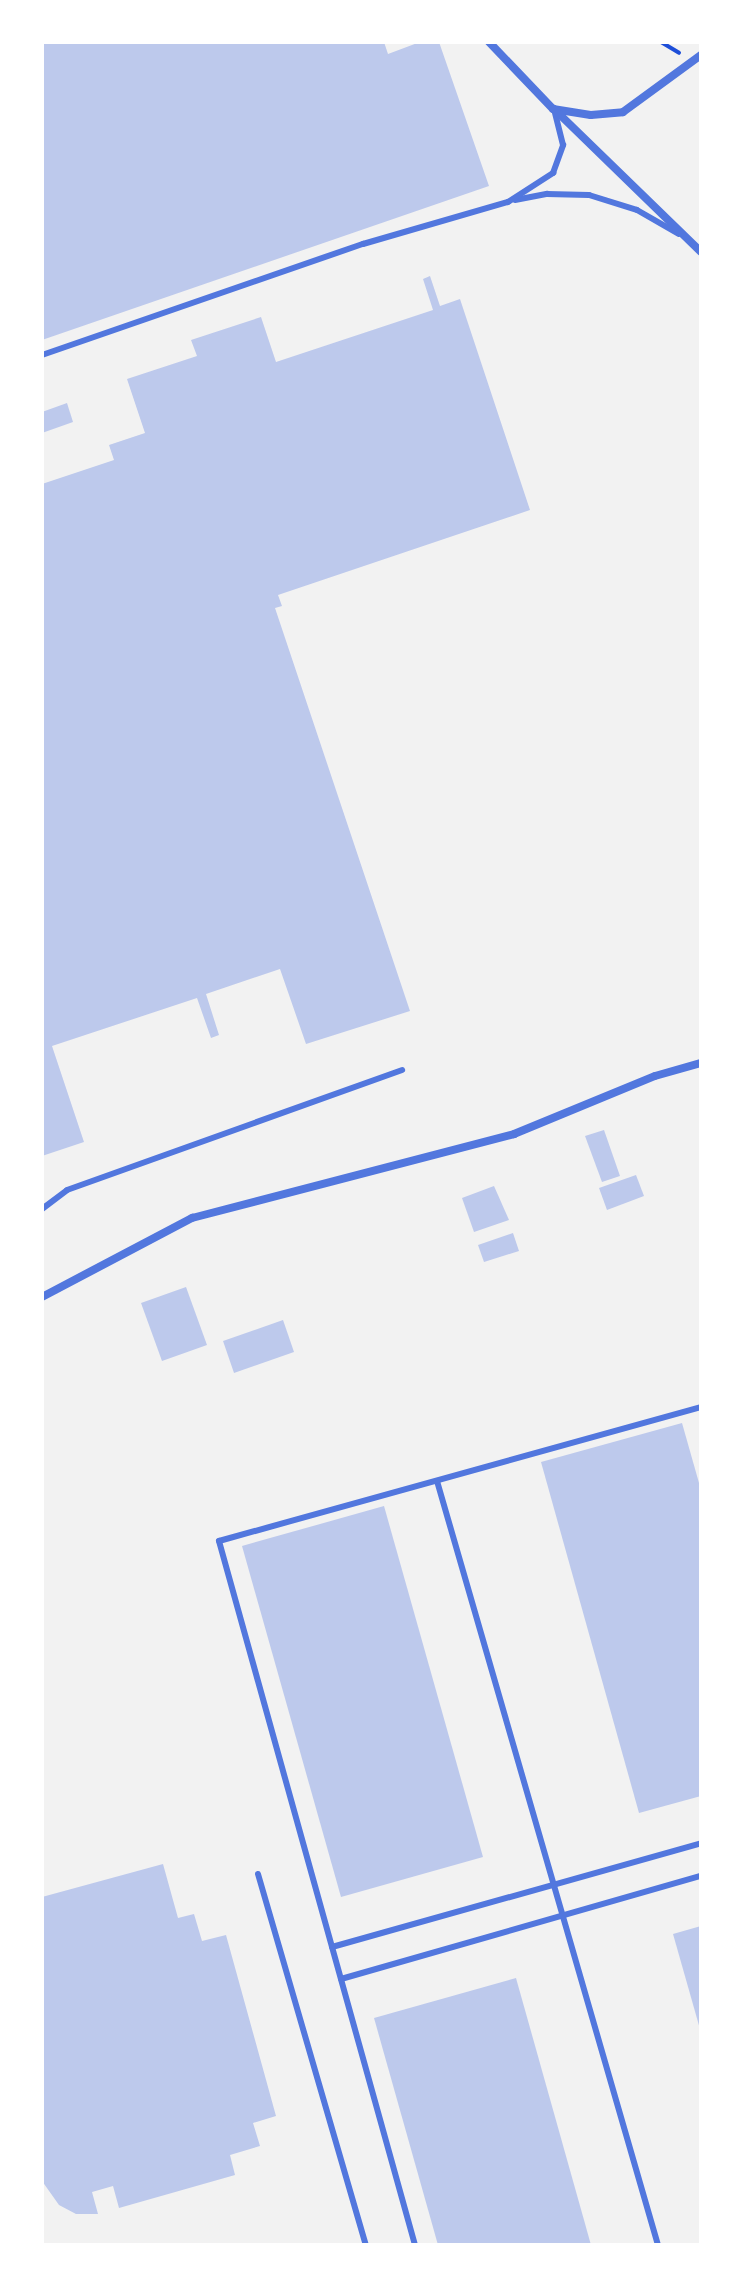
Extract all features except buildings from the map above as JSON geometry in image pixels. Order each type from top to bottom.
[{"type":"street","points":[[489,42],[553,109],[701,252]]},
{"type":"street","points":[[553,109],[591,115],[623,112],[701,55]]},
{"type":"street","points":[[42,1297],[192,1218],[514,1134],[655,1076],[701,1063]]},
{"type":"lane","points":[[508,202],[553,173],[560,158],[562,131],[553,109]]},
{"type":"lane","points":[[42,355],[363,244],[508,202],[547,194],[589,195],[637,210],[684,237]]},
{"type":"lane","points":[[42,1209],[67,1190],[402,1070]]},
{"type":"lane","points":[[415,2245],[219,1541],[701,1407]]},
{"type":"lane","points":[[437,1481],[658,2245]]},
{"type":"lane","points":[[332,1947],[701,1843]]},
{"type":"lane","points":[[258,1874],[366,2245]]},
{"type":"lane","points":[[341,1979],[701,1876]]},
{"type":"path","points":[[661,42],[684,56]]}]
